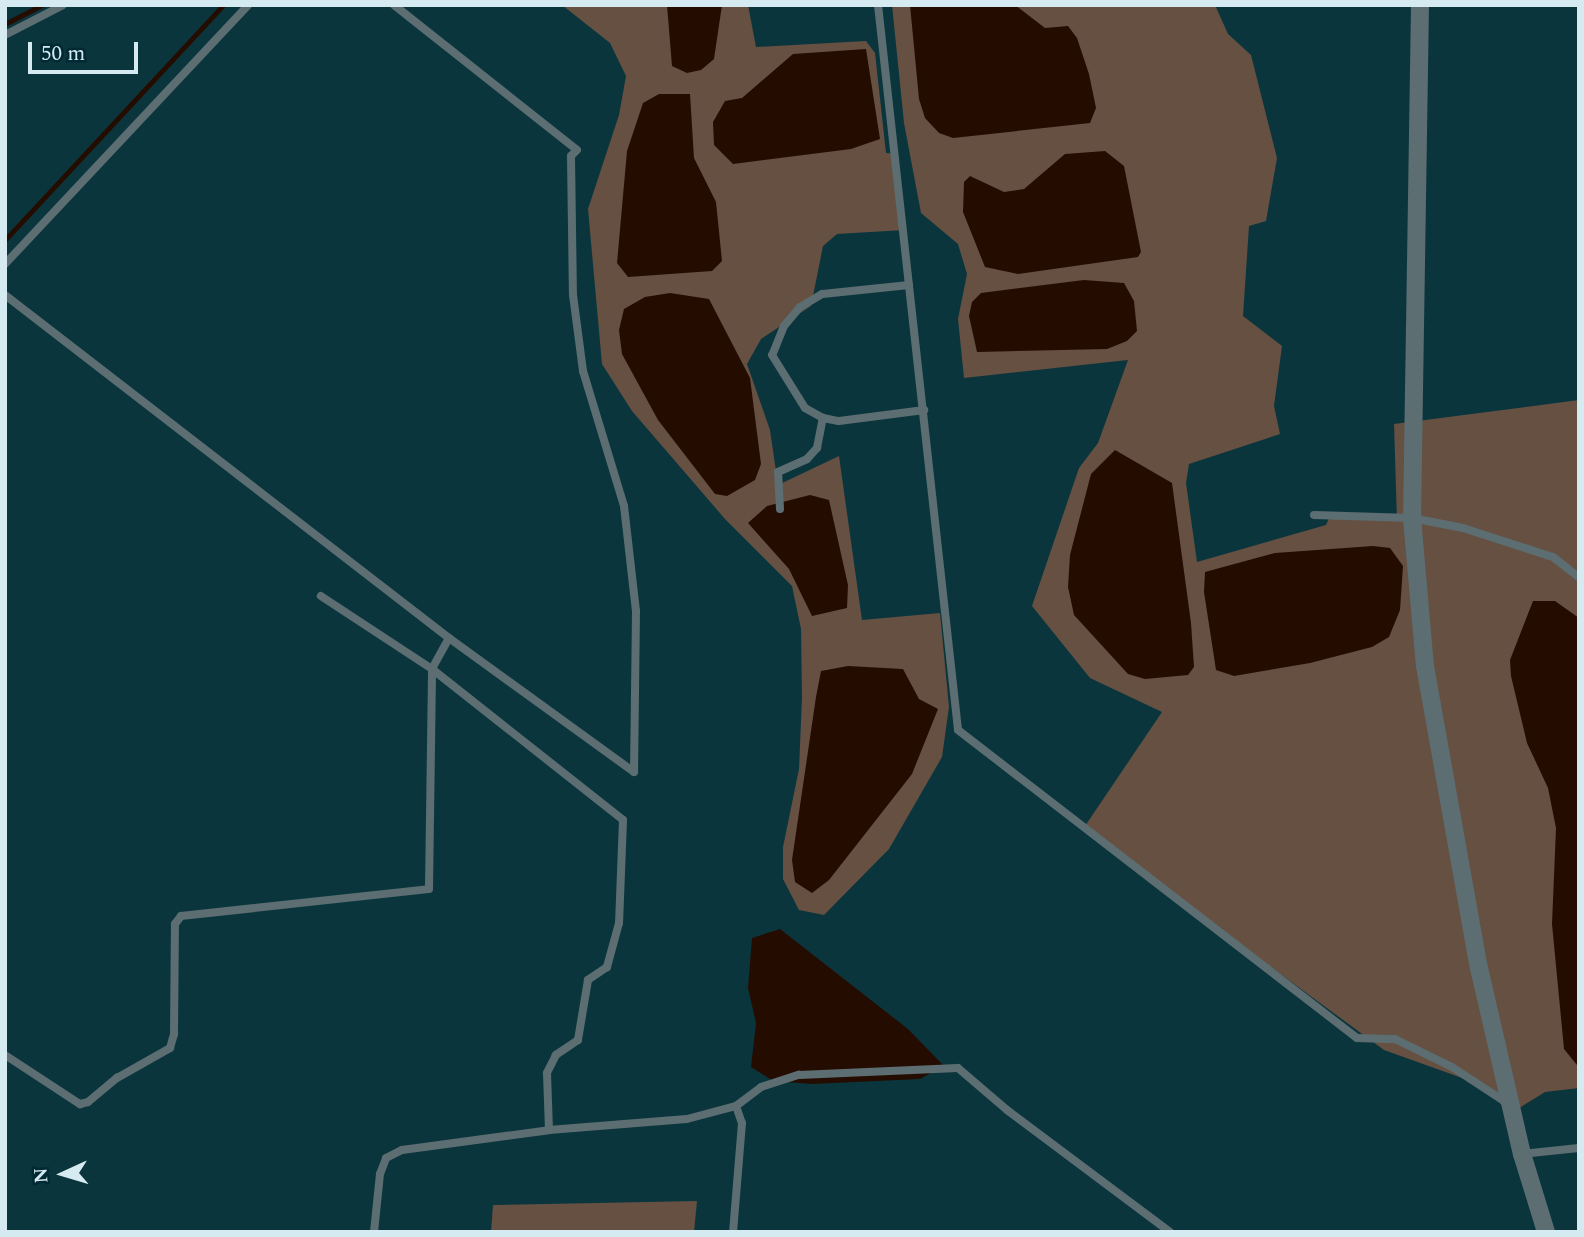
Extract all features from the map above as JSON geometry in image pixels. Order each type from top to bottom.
[{"type":"street","points":[[1420,5],[1412,518],[1425,666],[1479,968],[1522,1154],[1546,1232]]},
{"type":"lane","points":[[5,35],[63,5]]},
{"type":"lane","points":[[5,264],[248,5]]},
{"type":"lane","points":[[5,295],[449,638],[634,772],[636,611],[624,506],[583,371],[573,295],[571,169],[577,150],[394,5]]},
{"type":"lane","points":[[878,5],[958,730],[1357,1038],[1395,1039],[1452,1067],[1510,1104]]},
{"type":"lane","points":[[909,285],[822,294],[800,307],[784,326],[772,355],[805,408],[823,418],[839,421],[924,410]]},
{"type":"lane","points":[[780,509],[778,472],[807,459],[817,448],[823,418]]},
{"type":"lane","points":[[1314,515],[1412,518],[1463,528],[1553,557],[1579,577]]},
{"type":"lane","points":[[321,596],[432,668],[624,820],[619,923],[607,967],[588,980],[581,1002],[578,1040],[556,1055],[547,1073],[549,1130]]},
{"type":"lane","points":[[5,1055],[80,1104],[88,1102],[117,1077],[170,1048],[174,1034],[175,924],[181,916],[429,889],[432,668],[449,638]]},
{"type":"lane","points":[[374,1232],[378,1184],[386,1158],[402,1150],[549,1130],[676,1120],[736,1106],[761,1087],[799,1075],[958,1068],[1007,1110],[1170,1232]]},
{"type":"lane","points":[[733,1232],[742,1123],[736,1106]]},
{"type":"lane","points":[[1522,1154],[1579,1148]]},
{"type":"shaded area","points":[[562,5],[748,5],[756,47],[866,41],[875,53],[886,153],[898,154],[904,230],[837,234],[823,246],[811,306],[761,339],[747,364],[770,430],[778,485],[839,456],[862,620],[940,613],[949,707],[942,757],[889,849],[824,915],[799,910],[783,879],[783,847],[799,769],[802,698],[801,629],[792,586],[725,519],[632,411],[602,364],[588,209],[619,115],[626,76],[610,43]]},
{"type":"shaded area","points":[[667,5],[722,5],[714,59],[701,70],[687,73],[672,66]]},
{"type":"shaded area","points":[[892,5],[1215,5],[1228,34],[1251,55],[1277,158],[1266,221],[1249,226],[1243,316],[1282,346],[1274,406],[1280,434],[1189,464],[1186,483],[1197,562],[1326,525],[1330,516],[1397,521],[1394,424],[1579,400],[1579,1088],[1545,1092],[1508,1115],[1490,1088],[1384,1050],[1083,829],[1162,712],[1090,678],[1032,606],[1079,468],[1098,443],[1128,360],[964,378],[958,319],[967,274],[958,244],[921,213],[904,123]]},
{"type":"shaded area","points":[[910,5],[1015,5],[1045,28],[1068,26],[1077,38],[1089,74],[1096,108],[1090,123],[953,138],[939,133],[925,118],[919,99]]},
{"type":"shaded area","points":[[866,49],[880,139],[851,149],[733,164],[714,145],[713,122],[725,101],[742,98],[793,54]]},
{"type":"shaded area","points":[[659,94],[690,94],[694,158],[716,202],[722,261],[712,271],[628,277],[617,263],[627,151],[643,103]]},
{"type":"shaded area","points":[[1105,151],[1124,166],[1141,252],[1138,257],[1018,274],[985,267],[963,212],[964,182],[970,176],[1004,192],[1024,189],[1065,154]]},
{"type":"shaded area","points":[[1084,280],[1124,283],[1134,301],[1137,331],[1127,341],[1107,349],[977,352],[969,316],[972,302],[981,293]]},
{"type":"shaded area","points":[[670,293],[709,299],[750,378],[761,464],[755,480],[727,496],[715,494],[658,420],[622,354],[619,330],[624,309],[645,297]]},
{"type":"shaded area","points":[[1115,450],[1172,483],[1191,623],[1194,667],[1188,675],[1145,679],[1128,674],[1074,615],[1068,587],[1070,555],[1091,474]]},
{"type":"shaded area","points":[[810,495],[829,500],[848,585],[847,608],[812,616],[789,569],[748,523],[767,506]]},
{"type":"shaded area","points":[[1373,546],[1390,548],[1403,566],[1400,610],[1389,637],[1372,647],[1310,663],[1234,676],[1216,670],[1204,592],[1205,572],[1275,553]]},
{"type":"shaded area","points":[[1533,601],[1555,601],[1579,618],[1577,1065],[1564,1049],[1552,924],[1556,828],[1548,788],[1527,743],[1511,676],[1510,660]]},
{"type":"shaded area","points":[[848,666],[903,669],[919,699],[938,709],[912,774],[829,880],[812,893],[795,882],[792,860],[816,697],[821,671]]},
{"type":"shaded area","points":[[780,929],[908,1029],[944,1066],[920,1079],[812,1084],[773,1081],[751,1067],[756,1023],[748,988],[752,938]]},
{"type":"shaded area","points":[[697,1201],[694,1232],[491,1232],[493,1205]]},
{"type":"waterway","points":[[5,24],[42,5]]},
{"type":"waterway","points":[[5,240],[223,5]]}]
